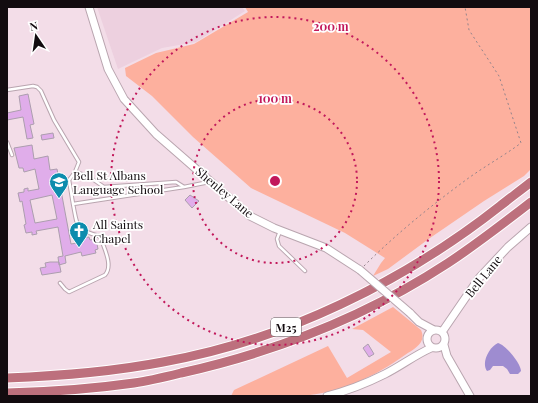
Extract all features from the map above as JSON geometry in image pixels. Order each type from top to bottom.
[{"type":"highway","name":"M25","points":[[7,378],[50,377],[106,371],[164,362],[257,338],[336,306],[387,280],[445,246],[483,220],[531,182]]},
{"type":"highway","name":"M25","points":[[7,393],[91,388],[135,383],[208,367],[275,346],[322,329],[415,283],[486,238],[531,202]]},
{"type":"main road","name":"Shenley Lane","points":[[89,7],[108,69],[124,99],[156,134],[250,216],[280,230],[326,248],[360,270],[419,322],[434,330]]},
{"type":"main road","name":"Bell Lane","points":[[442,332],[479,278],[508,247],[531,227]]},
{"type":"main road","name":"Shenley Lane","points":[[419,322],[427,338]]},
{"type":"main road","points":[[414,356],[430,333],[434,330],[442,332],[445,337],[444,345],[447,356],[470,396]]},
{"type":"main road","points":[[427,338],[434,348],[447,356]]},
{"type":"main road","points":[[327,396],[351,389],[372,380],[414,356],[444,345]]},
{"type":"lane","points":[[7,90],[33,86],[39,88],[50,113],[79,162],[75,172],[69,180],[77,226],[83,231],[99,236],[109,265],[109,271],[105,275],[69,292],[60,283]]},
{"type":"lane","points":[[7,142],[12,155]]},
{"type":"lane","points":[[75,172],[88,176],[104,187],[176,182],[184,187]]},
{"type":"lane","points":[[73,204],[210,182]]},
{"type":"lane","points":[[280,230],[278,239],[280,246],[305,271]]},
{"type":"path","points":[[360,270],[380,250],[423,214],[471,177],[521,143],[499,76],[469,30],[465,7]]},
{"type":"shaded area","points":[[97,7],[242,7],[245,11],[196,42],[162,48],[118,69]]},
{"type":"shaded area","points":[[245,7],[531,7],[531,169],[524,176],[484,201],[388,269],[373,276],[385,258],[345,233],[251,188],[193,137],[152,96],[126,76],[125,68],[156,53],[194,44],[248,12]]},
{"type":"shaded area","points":[[393,307],[421,330],[421,342],[416,348],[369,377],[343,388],[301,396],[231,396],[234,390],[328,346],[347,378],[391,352],[363,330],[352,329]]},
{"type":"shaded area","points":[[498,343],[505,347],[516,360],[521,371],[518,374],[510,374],[503,366],[493,366],[487,371],[485,368],[485,360],[489,352]]},
{"type":"building","points":[[28,94],[34,124],[30,125],[33,138],[27,139],[23,117],[7,120],[7,113],[21,110],[19,96]]},
{"type":"building","points":[[53,133],[54,138],[42,140],[41,135]]},
{"type":"building","points":[[32,145],[34,159],[48,156],[50,170],[57,169],[71,244],[83,242],[82,238],[89,237],[90,240],[96,239],[98,249],[95,250],[96,253],[82,256],[81,252],[65,256],[66,263],[59,265],[58,257],[63,256],[58,227],[36,231],[37,234],[32,235],[32,232],[26,233],[22,201],[20,202],[18,193],[24,192],[24,189],[28,188],[28,191],[39,189],[35,169],[24,172],[23,168],[19,168],[14,148]],"holes":[[[52,195],[57,219],[35,223],[30,200]]]},
{"type":"building","points":[[190,195],[199,201],[192,208],[185,200]]},
{"type":"building","points":[[59,262],[61,272],[42,275],[40,268],[46,267],[45,263]]},
{"type":"building","points":[[368,344],[374,354],[369,357],[363,348]]},
{"type":"place","name":"Bell St Albans Language School","points":[[59,199]]},
{"type":"place","name":"All Saints Chapel","points":[[79,248]]}]
